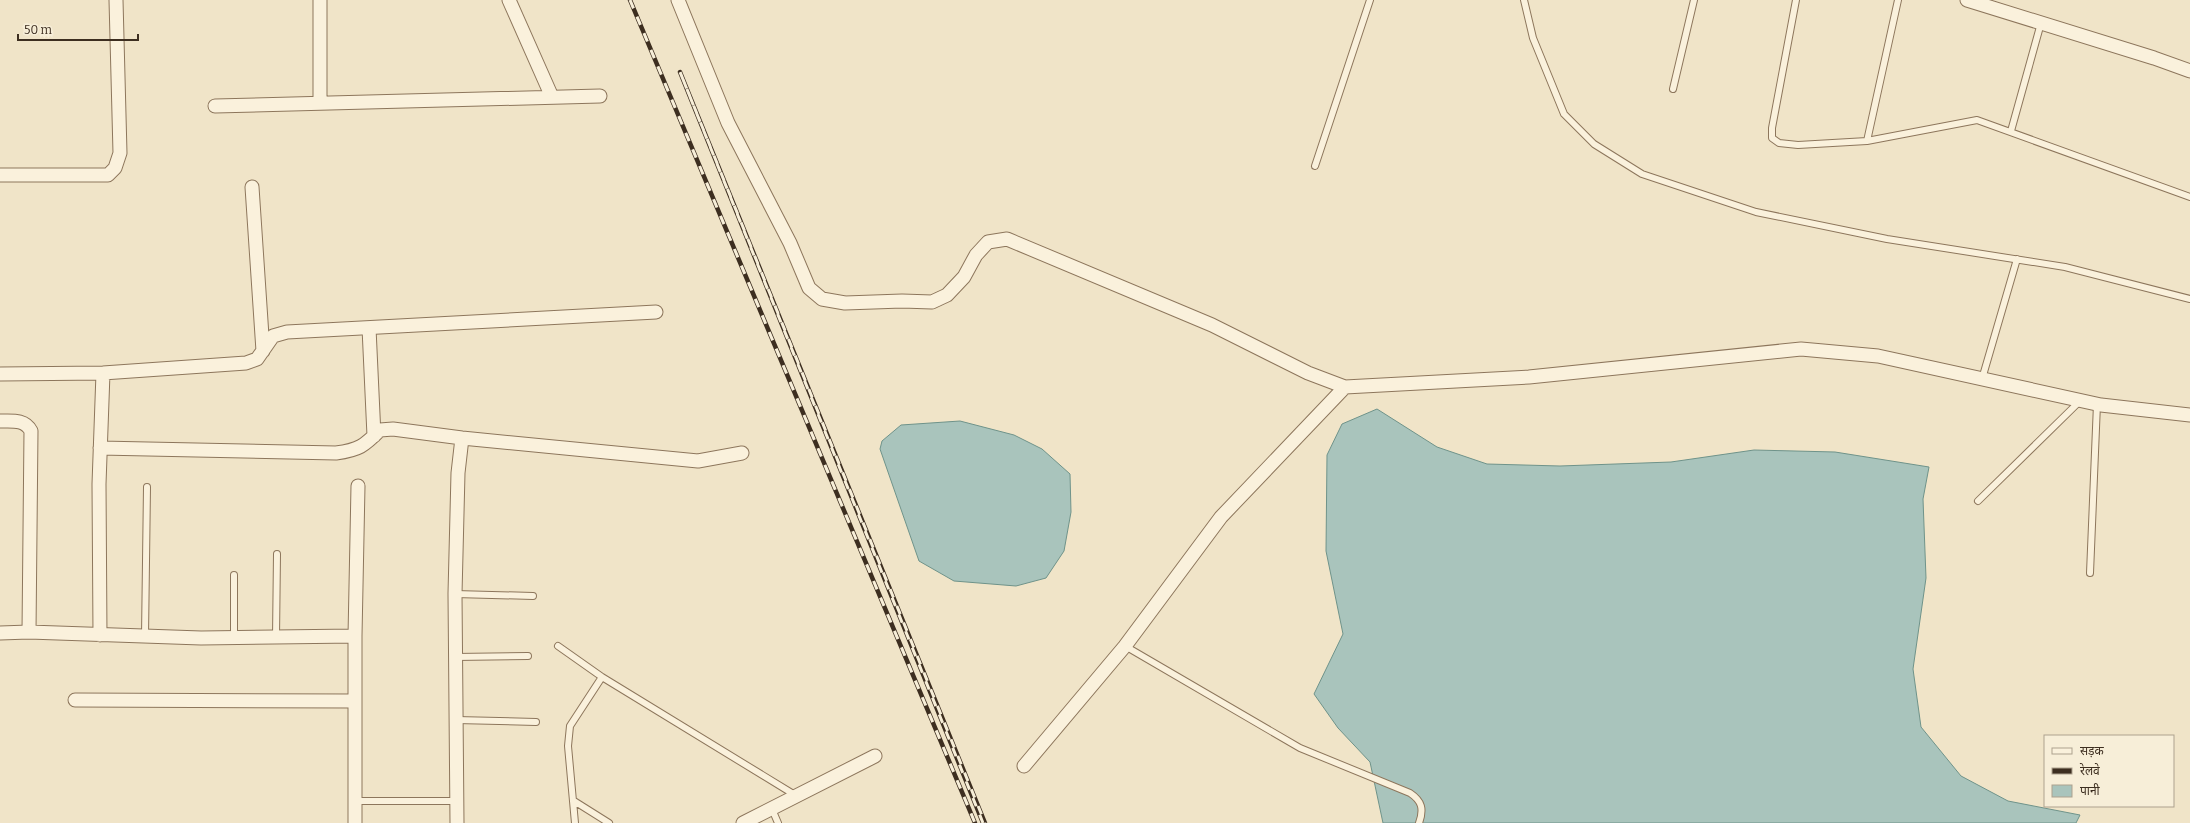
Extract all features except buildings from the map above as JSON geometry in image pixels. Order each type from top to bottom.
[{"type":"street","points":[[0,176],[108,175],[115,168],[120,153],[116,0]]},
{"type":"street","points":[[320,0],[320,103]]},
{"type":"street","points":[[509,0],[552,97]]},
{"type":"street","points":[[678,0],[728,123],[790,243],[809,288],[822,299],[845,303],[902,301],[932,302],[947,295],[964,277],[976,255],[988,242],[1007,239],[1212,325],[1308,373],[1345,387],[1529,377],[1801,350],[1878,356],[2080,401],[2190,415]]},
{"type":"street","points":[[1967,0],[2154,58],[2190,71]]},
{"type":"street","points":[[216,106],[600,96]]},
{"type":"street","points":[[252,186],[263,351]]},
{"type":"street","points":[[0,374],[103,373],[246,363],[257,359],[273,336],[280,333],[656,312]]},
{"type":"street","points":[[369,328],[374,436]]},
{"type":"street","points":[[100,635],[100,448],[103,373]]},
{"type":"street","points":[[1024,766],[1125,646],[1221,517],[1345,387]]},
{"type":"street","points":[[0,421],[18,421],[25,424],[31,432],[29,632]]},
{"type":"street","points":[[100,448],[336,453],[352,451],[366,445],[380,430],[393,429],[462,438],[698,461],[742,453]]},
{"type":"street","points":[[456,823],[455,594],[458,474],[462,438]]},
{"type":"street","points":[[355,823],[355,636],[358,486]]},
{"type":"street","points":[[0,633],[29,632],[234,638],[355,636]]},
{"type":"street","points":[[75,700],[356,701]]},
{"type":"street","points":[[744,823],[875,756]]},
{"type":"lane","points":[[1315,166],[1370,0]]},
{"type":"lane","points":[[1524,0],[1533,38],[1564,114],[1594,144],[1642,174],[1756,212],[1887,239],[2065,266],[2190,298]]},
{"type":"lane","points":[[1673,89],[1694,0]]},
{"type":"lane","points":[[1796,0],[1772,128],[1772,138],[1779,143],[1798,145],[1867,141],[1977,120],[2011,131],[2190,197]]},
{"type":"lane","points":[[1867,141],[1898,0]]},
{"type":"lane","points":[[2011,131],[2041,23]]},
{"type":"lane","points":[[1982,379],[2017,259]]},
{"type":"lane","points":[[1978,501],[2080,401]]},
{"type":"lane","points":[[2090,573],[2097,404]]},
{"type":"lane","points":[[145,636],[147,488]]},
{"type":"lane","points":[[276,637],[277,554]]},
{"type":"lane","points":[[234,575],[234,638]]},
{"type":"lane","points":[[455,594],[533,596]]},
{"type":"lane","points":[[558,646],[602,677],[796,796]]},
{"type":"lane","points":[[1125,646],[1300,748],[1410,792],[1418,798],[1422,805],[1419,823]]},
{"type":"lane","points":[[455,657],[528,656]]},
{"type":"lane","points":[[575,823],[568,746],[570,726],[602,677]]},
{"type":"lane","points":[[456,720],[536,722]]},
{"type":"lane","points":[[355,801],[456,801]]},
{"type":"lane","points":[[574,801],[609,823]]},
{"type":"lane","points":[[772,808],[778,823]]},
{"type":"water","points":[[1377,409],[1437,447],[1487,464],[1560,466],[1671,462],[1754,450],[1835,452],[1929,467],[1923,499],[1926,578],[1913,669],[1921,727],[1961,776],[2008,801],[2080,815],[2076,823],[1383,823],[1370,762],[1338,728],[1314,694],[1343,634],[1326,551],[1327,455],[1342,424]]},
{"type":"water","points":[[960,421],[1014,435],[1042,449],[1070,474],[1071,512],[1064,551],[1046,578],[1016,586],[954,581],[919,561],[880,449],[882,441],[901,425]]},
{"type":"railway","points":[[630,0],[975,823]]},
{"type":"railway","points":[[983,823],[680,72],[985,823]]}]
